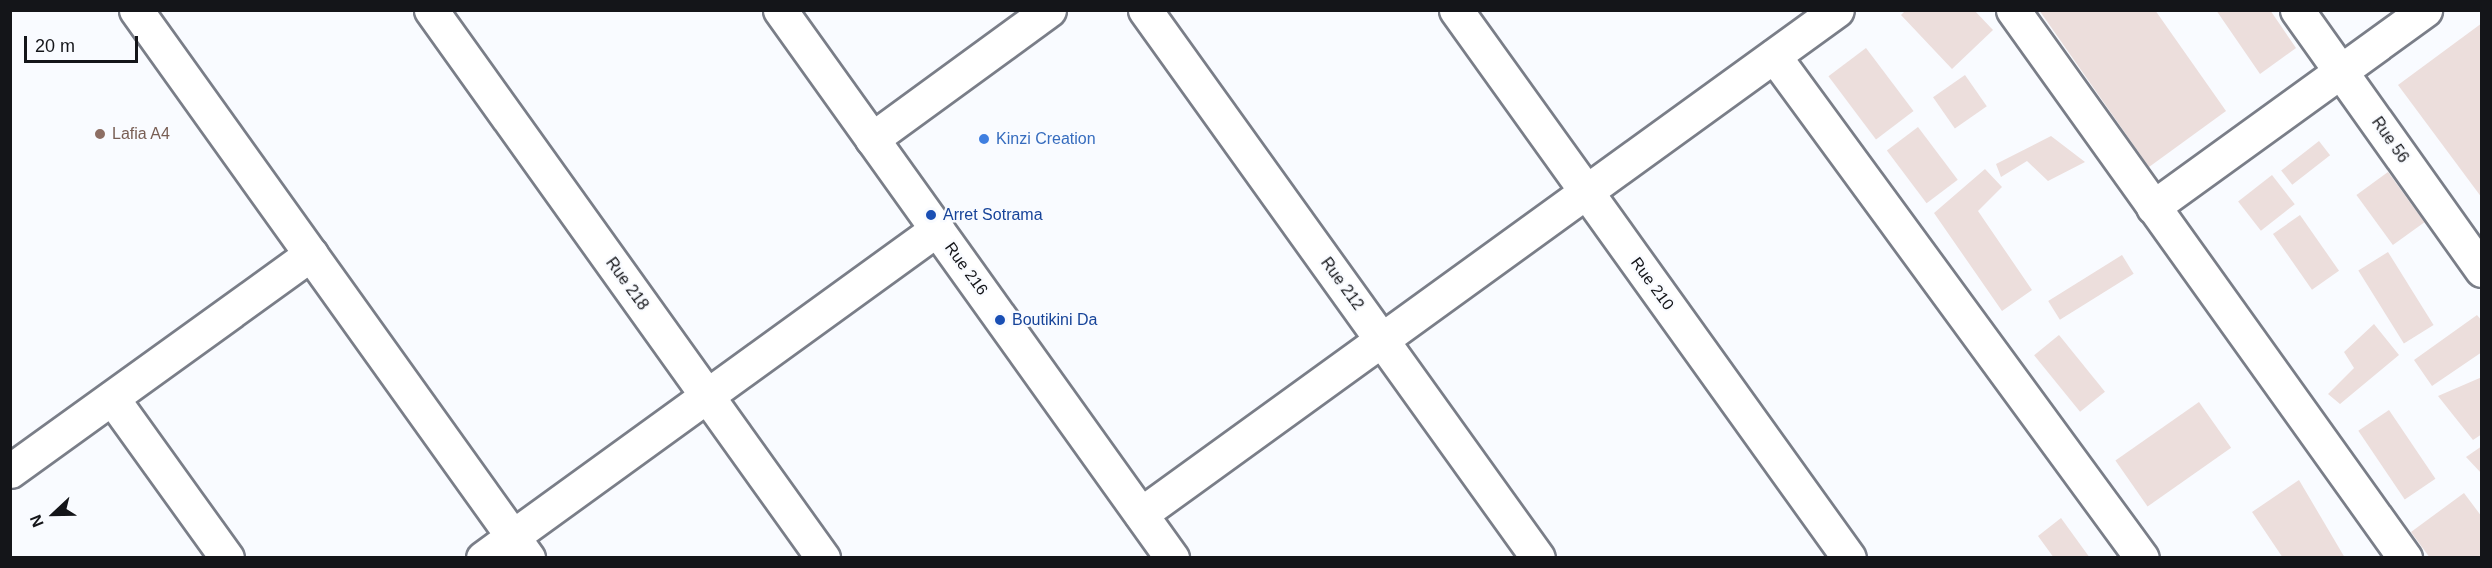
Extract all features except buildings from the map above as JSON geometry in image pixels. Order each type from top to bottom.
[{"type":"street","points":[[136,10],[520,547]]},
{"type":"street","name":"Rue 218","points":[[431,10],[823,558]]},
{"type":"street","name":"Rue 216","points":[[780,10],[1172,558]]},
{"type":"street","points":[[872,139],[1049,10]]},
{"type":"street","name":"Rue 212","points":[[1145,10],[1538,558]]},
{"type":"street","name":"Rue 210","points":[[1456,10],[1849,558]]},
{"type":"street","points":[[1141,514],[1837,10]]},
{"type":"street","points":[[2013,10],[2405,558]]},
{"type":"street","name":"Rue 56","points":[[2298,10],[2481,270]]},
{"type":"street","points":[[2154,207],[2425,10]]},
{"type":"street","points":[[1774,57],[2142,558]]},
{"type":"street","points":[[483,558],[520,547],[707,395],[937,229]]},
{"type":"street","points":[[10,471],[311,254]]},
{"type":"street","points":[[112,398],[226,558]]},
{"type":"place","name":"Lafia A4","points":[[100,134]]},
{"type":"place","name":"Kinzi Creation","points":[[984,139]]},
{"type":"place","name":"Arret Sotrama","points":[[931,215]]},
{"type":"place","name":"Boutikini Da","points":[[1000,320]]}]
